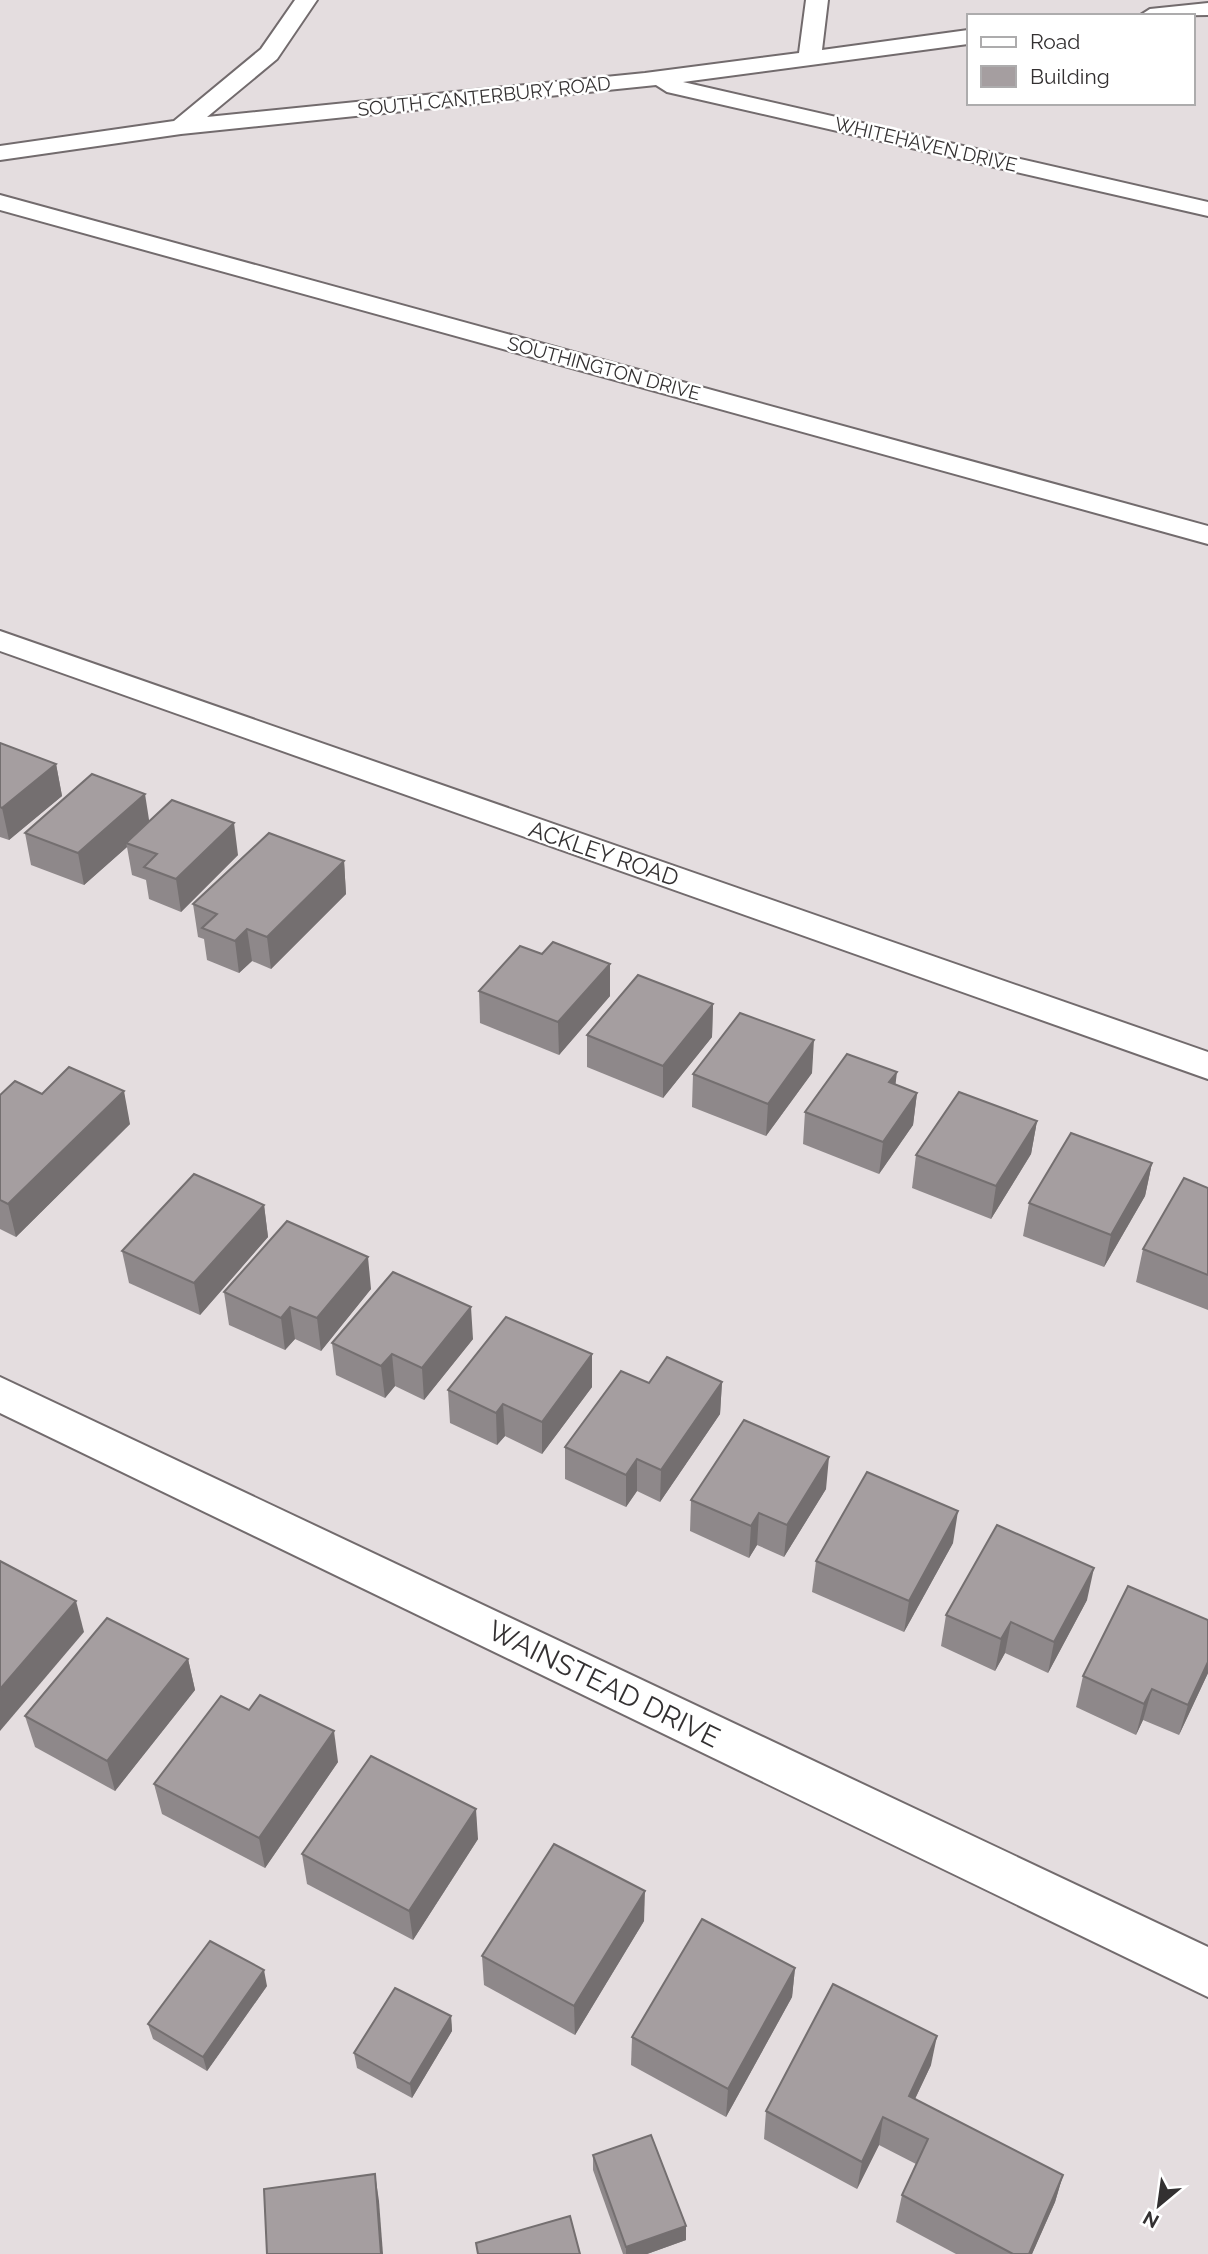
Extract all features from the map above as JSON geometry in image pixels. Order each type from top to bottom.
[{"type":"street","points":[[181,127],[270,54],[306,0]]},
{"type":"street","points":[[810,56],[817,0]]},
{"type":"street","points":[[1167,14],[1208,9]]},
{"type":"street","name":"SOUTH CANTERBURY ROAD","points":[[0,153],[181,127],[645,80],[967,37]]},
{"type":"street","name":"WHITEHAVEN DRIVE","points":[[645,80],[1208,209]]},
{"type":"street","name":"SOUTHINGTON DRIVE","points":[[0,202],[1208,535]]},
{"type":"street","name":"ACKLEY ROAD","points":[[0,640],[1208,1066]]},
{"type":"street","name":"WAINSTEAD DRIVE","points":[[0,1394],[1208,1973]]},
{"type":"building","points":[[0,743],[56,764],[2,808],[0,807]]},
{"type":"building","points":[[92,774],[145,794],[78,853],[25,833]]},
{"type":"building","points":[[172,800],[234,823],[176,879],[144,867],[157,854],[126,843]]},
{"type":"building","points":[[269,833],[344,861],[267,937],[247,929],[235,941],[202,928],[217,914],[193,904]]},
{"type":"building","points":[[553,942],[610,964],[558,1022],[479,991],[520,946],[542,954]]},
{"type":"building","points":[[638,975],[713,1004],[663,1066],[587,1035]]},
{"type":"building","points":[[740,1013],[814,1040],[768,1104],[693,1074]]},
{"type":"building","points":[[847,1054],[897,1072],[889,1082],[917,1093],[883,1142],[805,1112]]},
{"type":"building","points":[[69,1067],[124,1091],[8,1204],[0,1200],[0,1095],[15,1081],[42,1094]]},
{"type":"building","points":[[959,1092],[1037,1121],[996,1186],[916,1155]]},
{"type":"building","points":[[1071,1133],[1152,1163],[1111,1235],[1029,1203]]},
{"type":"building","points":[[194,1174],[264,1205],[194,1283],[122,1251]]},
{"type":"building","points":[[1184,1178],[1208,1188],[1208,1275],[1143,1249]]},
{"type":"building","points":[[287,1221],[368,1257],[317,1318],[290,1307],[281,1318],[224,1292]]},
{"type":"building","points":[[393,1272],[471,1307],[422,1368],[392,1354],[381,1366],[332,1343]]},
{"type":"building","points":[[506,1317],[592,1354],[542,1422],[503,1404],[496,1413],[448,1390]]},
{"type":"building","points":[[667,1357],[722,1382],[661,1470],[637,1459],[626,1475],[565,1447],[621,1371],[649,1383]]},
{"type":"building","points":[[744,1420],[829,1457],[787,1525],[759,1513],[751,1526],[691,1500]]},
{"type":"building","points":[[867,1472],[958,1511],[909,1601],[816,1561]]},
{"type":"building","points":[[997,1525],[1094,1568],[1054,1642],[1011,1622],[1001,1639],[946,1615]]},
{"type":"building","points":[[0,1561],[76,1601],[0,1689]]},
{"type":"building","points":[[1128,1586],[1208,1620],[1208,1662],[1188,1705],[1152,1689],[1144,1704],[1083,1676]]},
{"type":"building","points":[[107,1618],[188,1659],[107,1761],[25,1716]]},
{"type":"building","points":[[260,1695],[334,1731],[259,1838],[154,1784],[221,1696],[249,1710]]},
{"type":"building","points":[[371,1756],[476,1809],[409,1911],[302,1854]]},
{"type":"building","points":[[554,1844],[645,1891],[574,2006],[482,1956]]},
{"type":"building","points":[[702,1919],[795,1968],[728,2089],[632,2037]]},
{"type":"building","points":[[210,1941],[264,1970],[203,2057],[148,2024]]},
{"type":"building","points":[[833,1984],[937,2036],[909,2096],[1063,2175],[1029,2254],[1013,2254],[902,2195],[928,2139],[883,2117],[862,2162],[766,2111]]},
{"type":"building","points":[[395,1988],[451,2016],[410,2084],[354,2053]]},
{"type":"building","points":[[651,2135],[686,2226],[626,2247],[593,2155]]},
{"type":"building","points":[[375,2174],[381,2254],[267,2254],[264,2189]]},
{"type":"building","points":[[570,2216],[580,2254],[478,2254],[476,2243]]}]
